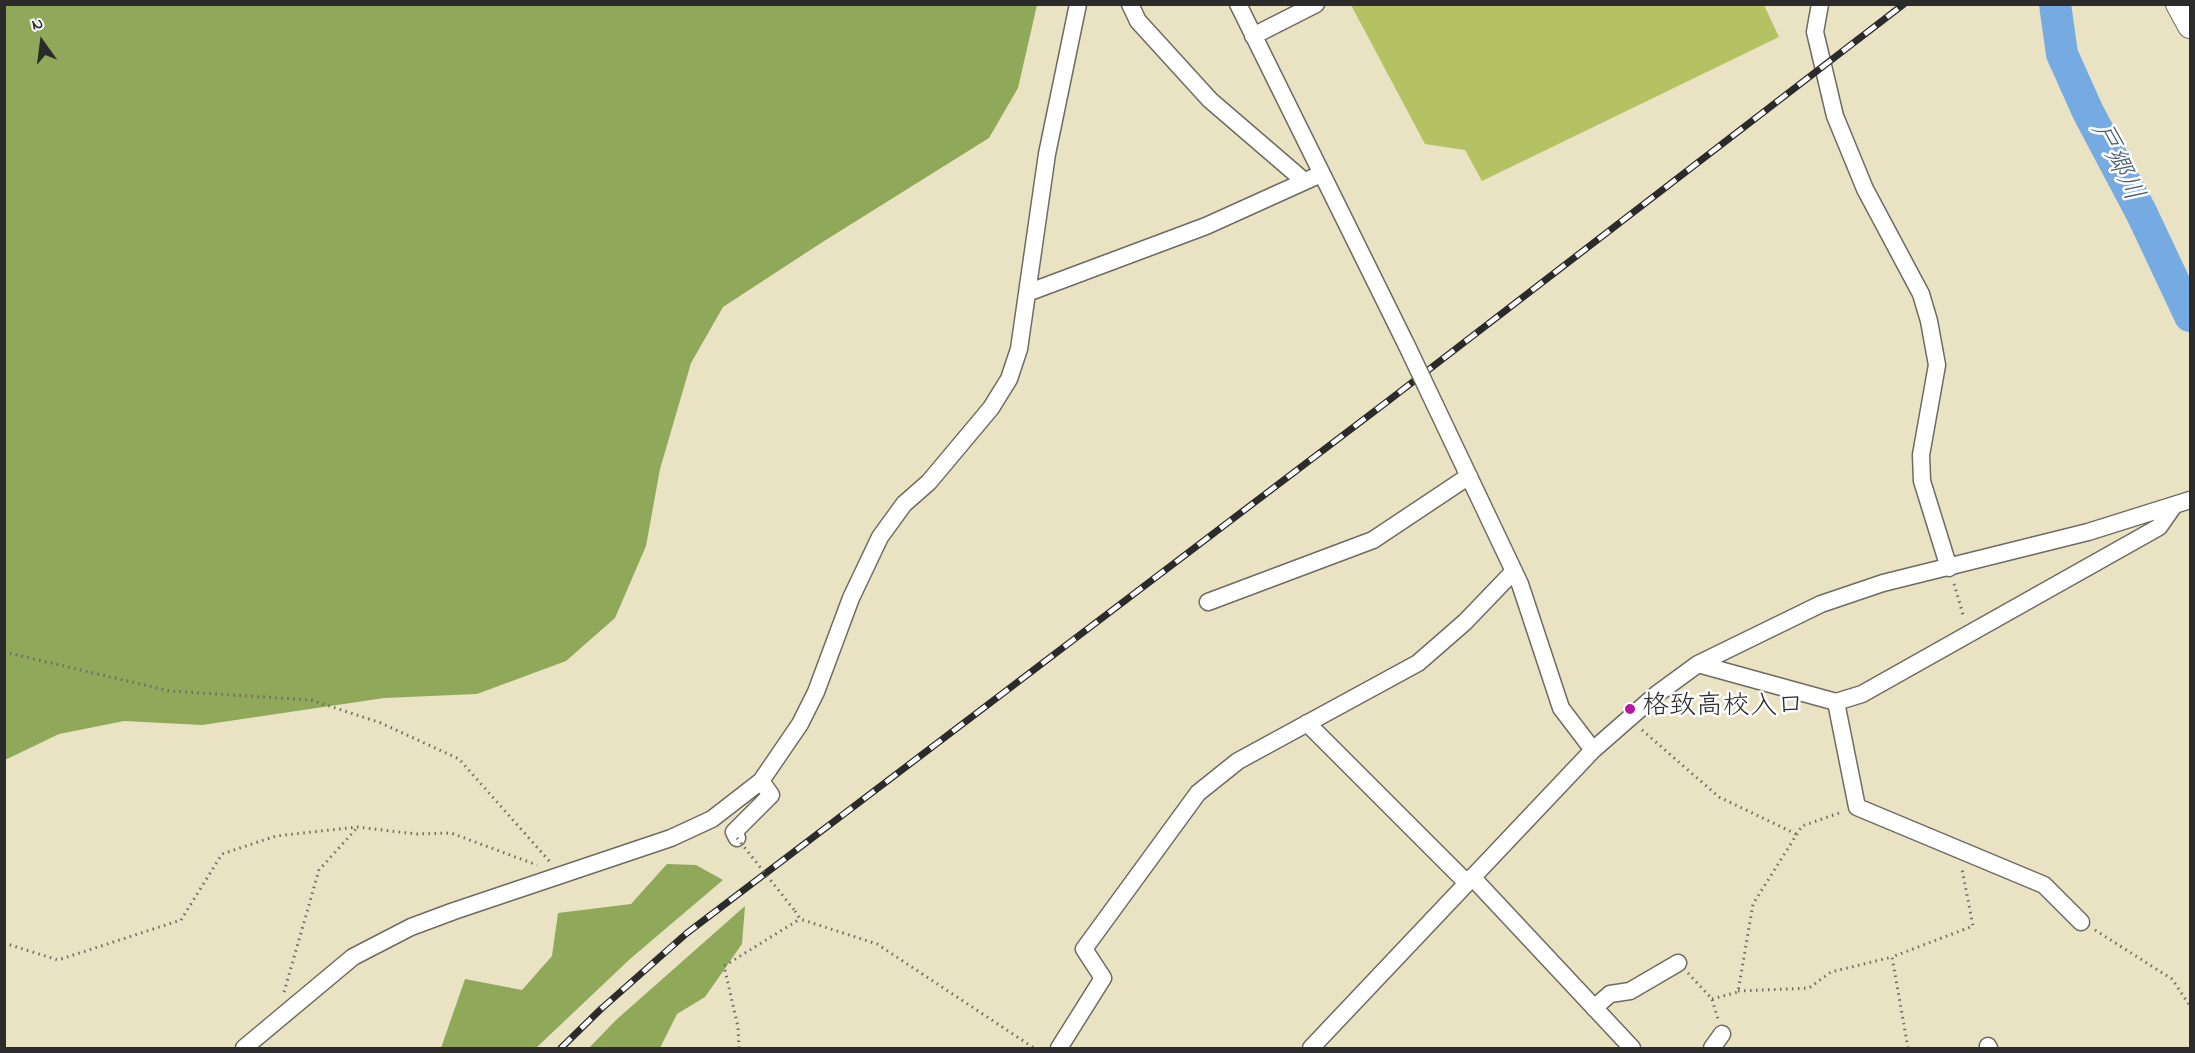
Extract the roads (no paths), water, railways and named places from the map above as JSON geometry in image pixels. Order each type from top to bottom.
[{"type":"highway","points":[[2178,4],[2190,26]]},
{"type":"street","points":[[244,1048],[353,957],[422,923],[671,838],[712,819],[762,781],[800,724],[816,692],[851,598],[880,537],[904,504],[929,482],[991,408],[1009,379],[1019,349],[1047,154],[1078,4]]},
{"type":"street","points":[[1130,4],[1138,21],[1210,100],[1303,180]]},
{"type":"street","points":[[1238,4],[1407,346],[1514,571],[1561,708],[1593,750]]},
{"type":"street","points":[[1254,36],[1316,4]]},
{"type":"street","points":[[1820,4],[1815,32],[1835,116],[1865,189],[1922,294],[1929,321],[1937,365],[1921,456],[1922,482],[1949,568]]},
{"type":"street","points":[[1027,293],[1206,226],[1303,180],[1321,174]]},
{"type":"street","points":[[1208,602],[1373,540],[1469,476]]},
{"type":"street","points":[[1311,1048],[1593,750],[1657,694],[1698,664],[1821,604],[1883,584],[2088,532],[2190,500]]},
{"type":"street","points":[[1698,664],[1836,702],[1862,694],[2159,526],[2173,507]]},
{"type":"street","points":[[1059,1048],[1103,978],[1084,949],[1198,793],[1238,761],[1418,663],[1465,622],[1514,571]]},
{"type":"street","points":[[1836,702],[1857,807],[2044,885],[2081,922]]},
{"type":"street","points":[[1307,723],[1469,880],[1632,1048]]},
{"type":"street","points":[[736,838],[734,831],[771,795],[762,781]]},
{"type":"street","points":[[1594,1008],[1610,994],[1630,991],[1678,963]]},
{"type":"street","points":[[1712,1048],[1722,1034]]},
{"type":"waterway","name":"戸郷川","points":[[2055,4],[2062,54],[2088,112],[2142,214],[2190,316]]},
{"type":"railway","points":[[561,1048],[601,1009],[687,933],[1388,401],[1904,4]]},
{"type":"place","name":"格致高校入口","points":[[1630,709]]}]
